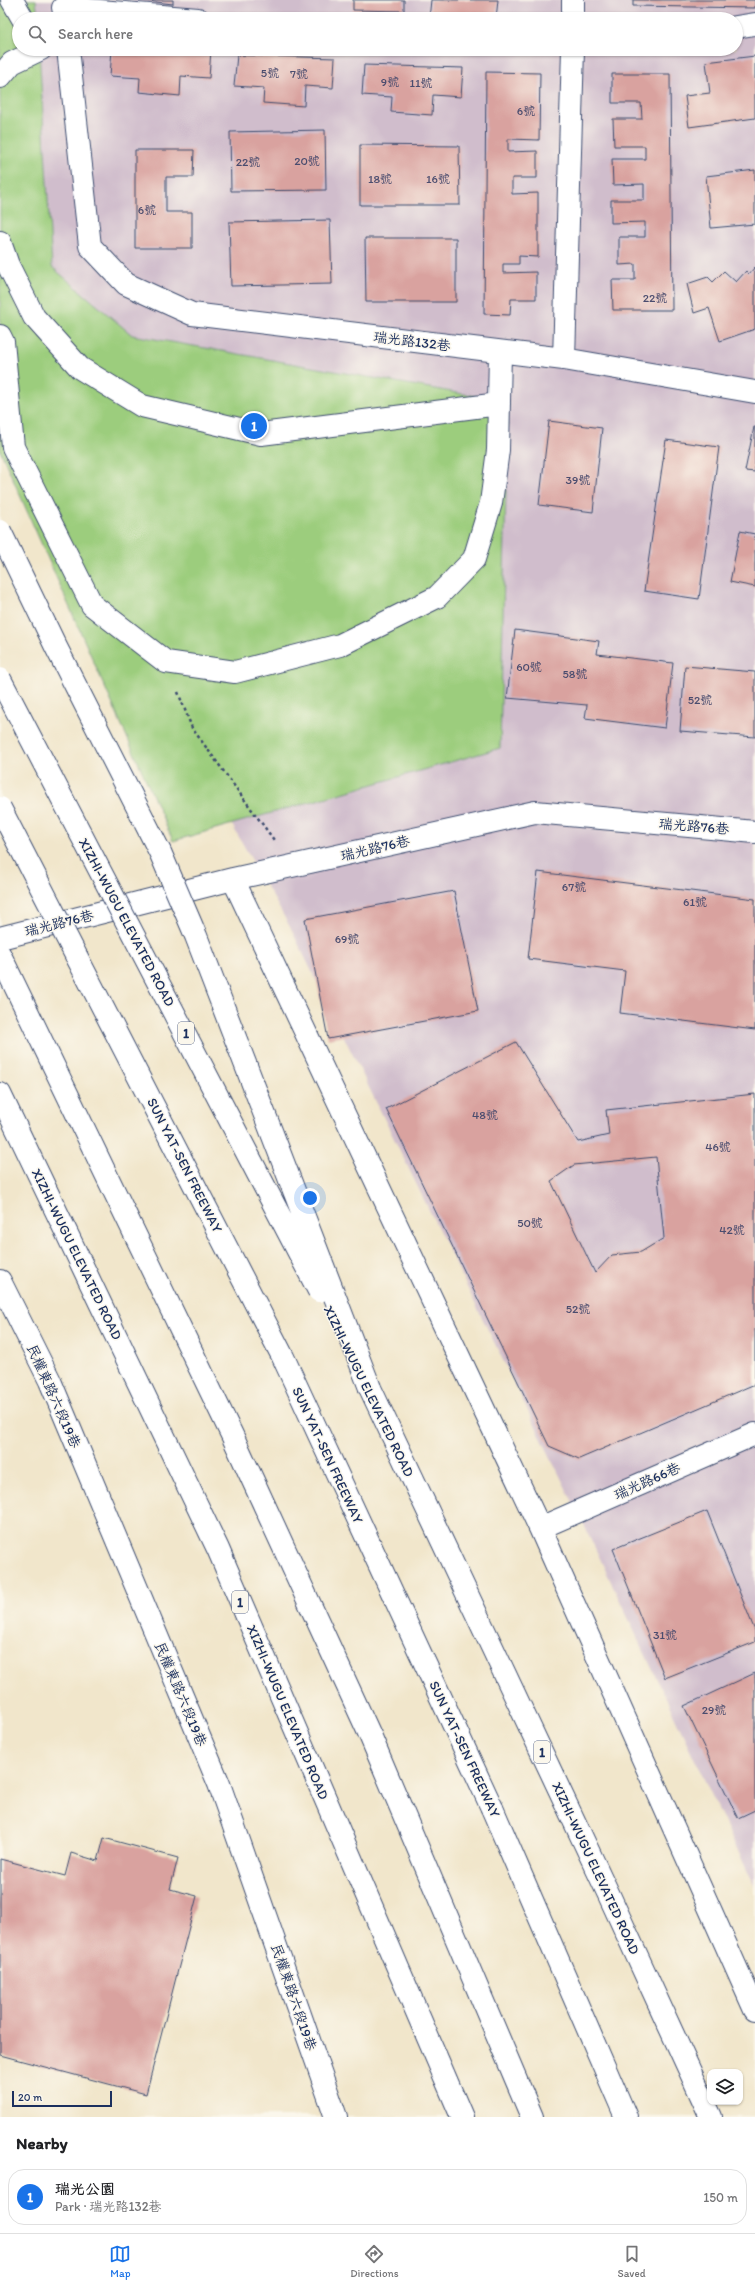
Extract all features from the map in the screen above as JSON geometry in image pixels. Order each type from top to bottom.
[{"type":"main road","points":[[12,0],[19,12]]},
{"type":"main road","points":[[573,0],[573,12]]},
{"type":"main road","points":[[64,9],[104,12]]},
{"type":"main road","points":[[743,26],[755,24]]},
{"type":"main road","points":[[0,77],[12,63],[26,56]]},
{"type":"main road","name":"瑞光路132巷","points":[[69,56],[90,246],[126,284],[192,314],[564,359],[755,392]]},
{"type":"main road","points":[[564,359],[573,56]]},
{"type":"main road","points":[[0,242],[8,265],[34,317],[80,368],[142,406],[261,434],[499,404]]},
{"type":"main road","points":[[0,336],[3,342],[13,448],[92,605],[166,662],[235,672],[340,645],[437,597],[474,559],[492,503],[498,450],[500,352]]},
{"type":"main road","points":[[0,531],[56,647],[160,852],[196,936],[370,1388]]},
{"type":"main road","name":"XIZHI-WUGU ELEVATED ROAD","points":[[0,679],[370,1388],[609,1896],[711,2117]]},
{"type":"main road","name":"SUN YAT-SEN FREEWAY","points":[[0,808],[283,1357],[492,1808],[626,2117]]},
{"type":"main road","name":"瑞光路76巷","points":[[0,938],[292,866],[535,812],[755,832]]},
{"type":"main road","points":[[233,880],[540,1528],[755,2010]]},
{"type":"main road","points":[[0,955],[232,1435],[370,1735],[532,2117]]},
{"type":"main road","name":"XIZHI-WUGU ELEVATED ROAD","points":[[0,1094],[218,1549],[462,2117]]},
{"type":"main road","name":"民權東路六段19巷","points":[[0,1281],[50,1381],[219,1784],[336,2117]]},
{"type":"main road","name":"瑞光路66巷","points":[[540,1528],[755,1434]]},
{"type":"path","points":[[166,662],[192,728],[292,866]]},
{"type":"shaded area","points":[[0,0],[755,0],[755,1887],[587,1531],[290,927],[0,416]]},
{"type":"green space","points":[[0,0],[36,0],[37,12],[12,12],[12,56],[39,56],[52,267],[132,335],[508,402],[500,748],[173,841],[0,450]]},
{"type":"building","points":[[139,0],[173,0],[173,4]]},
{"type":"building","points":[[353,0],[404,0],[404,11],[353,10]]},
{"type":"building","points":[[431,0],[498,0],[497,12],[430,12]]},
{"type":"building","points":[[633,0],[755,0],[755,8],[633,6]]},
{"type":"building","points":[[111,56],[211,56],[209,78],[181,76],[180,96],[139,92],[140,78],[110,76]]},
{"type":"building","points":[[237,56],[335,58],[333,88],[305,86],[304,106],[263,103],[264,88],[234,86]]},
{"type":"building","points":[[755,56],[755,118],[689,127],[685,96],[710,93],[706,62]]},
{"type":"building","points":[[364,65],[463,68],[461,97],[433,95],[432,115],[391,112],[392,97],[362,95]]},
{"type":"building","points":[[486,72],[540,73],[539,140],[508,139],[508,152],[537,151],[537,178],[512,178],[512,194],[538,193],[538,257],[519,256],[519,264],[503,264],[503,273],[536,272],[536,299],[511,299],[510,315],[484,314]]},
{"type":"building","points":[[612,74],[670,74],[672,310],[613,310],[612,280],[635,280],[635,264],[619,265],[619,237],[645,237],[645,222],[611,223],[611,200],[644,200],[644,184],[613,185],[612,159],[645,159],[645,146],[614,146],[613,119],[642,119],[641,103],[612,103]]},
{"type":"building","points":[[325,130],[326,190],[231,191],[230,132]]},
{"type":"building","points":[[360,145],[459,146],[460,205],[360,205]]},
{"type":"building","points":[[135,150],[194,150],[193,177],[166,177],[166,212],[192,212],[192,248],[135,248]]},
{"type":"building","points":[[755,170],[755,224],[711,228],[706,176]]},
{"type":"building","points":[[330,220],[332,284],[231,286],[229,222]]},
{"type":"building","points":[[365,238],[456,238],[456,302],[366,302]]},
{"type":"building","points":[[755,267],[755,329],[720,341],[709,308],[694,313],[687,284],[708,277],[713,282],[724,271],[736,282],[746,271],[749,274]]},
{"type":"building","points":[[549,421],[602,428],[593,512],[539,505]]},
{"type":"building","points":[[755,427],[755,472],[745,471]]},
{"type":"building","points":[[666,440],[719,447],[699,599],[644,591]]},
{"type":"building","points":[[740,531],[755,534],[755,587],[730,582]]},
{"type":"building","points":[[515,630],[599,641],[597,654],[673,663],[665,728],[585,718],[587,705],[507,698]]},
{"type":"building","points":[[685,666],[755,672],[755,737],[680,731]]},
{"type":"building","points":[[538,872],[755,899],[755,1030],[620,1013],[625,971],[528,959]]},
{"type":"building","points":[[454,891],[478,1011],[328,1039],[305,919]]},
{"type":"building","points":[[516,1042],[578,1142],[609,1135],[606,1110],[755,1094],[755,1384],[579,1459],[549,1446],[386,1109]],"holes":[[[656,1157],[664,1238],[641,1252],[612,1255],[595,1273],[551,1181],[574,1165]]]},
{"type":"building","points":[[707,1511],[755,1631],[755,1642],[665,1678],[613,1549]]},
{"type":"building","points":[[755,1673],[755,1810],[738,1818],[684,1706]]},
{"type":"building","points":[[104,1838],[178,1858],[170,1889],[197,1896],[146,2094],[0,2055],[0,1859],[65,1876],[71,1853],[98,1861]]},
{"type":"place","name":"瑞光公園","points":[[254,426]]}]
